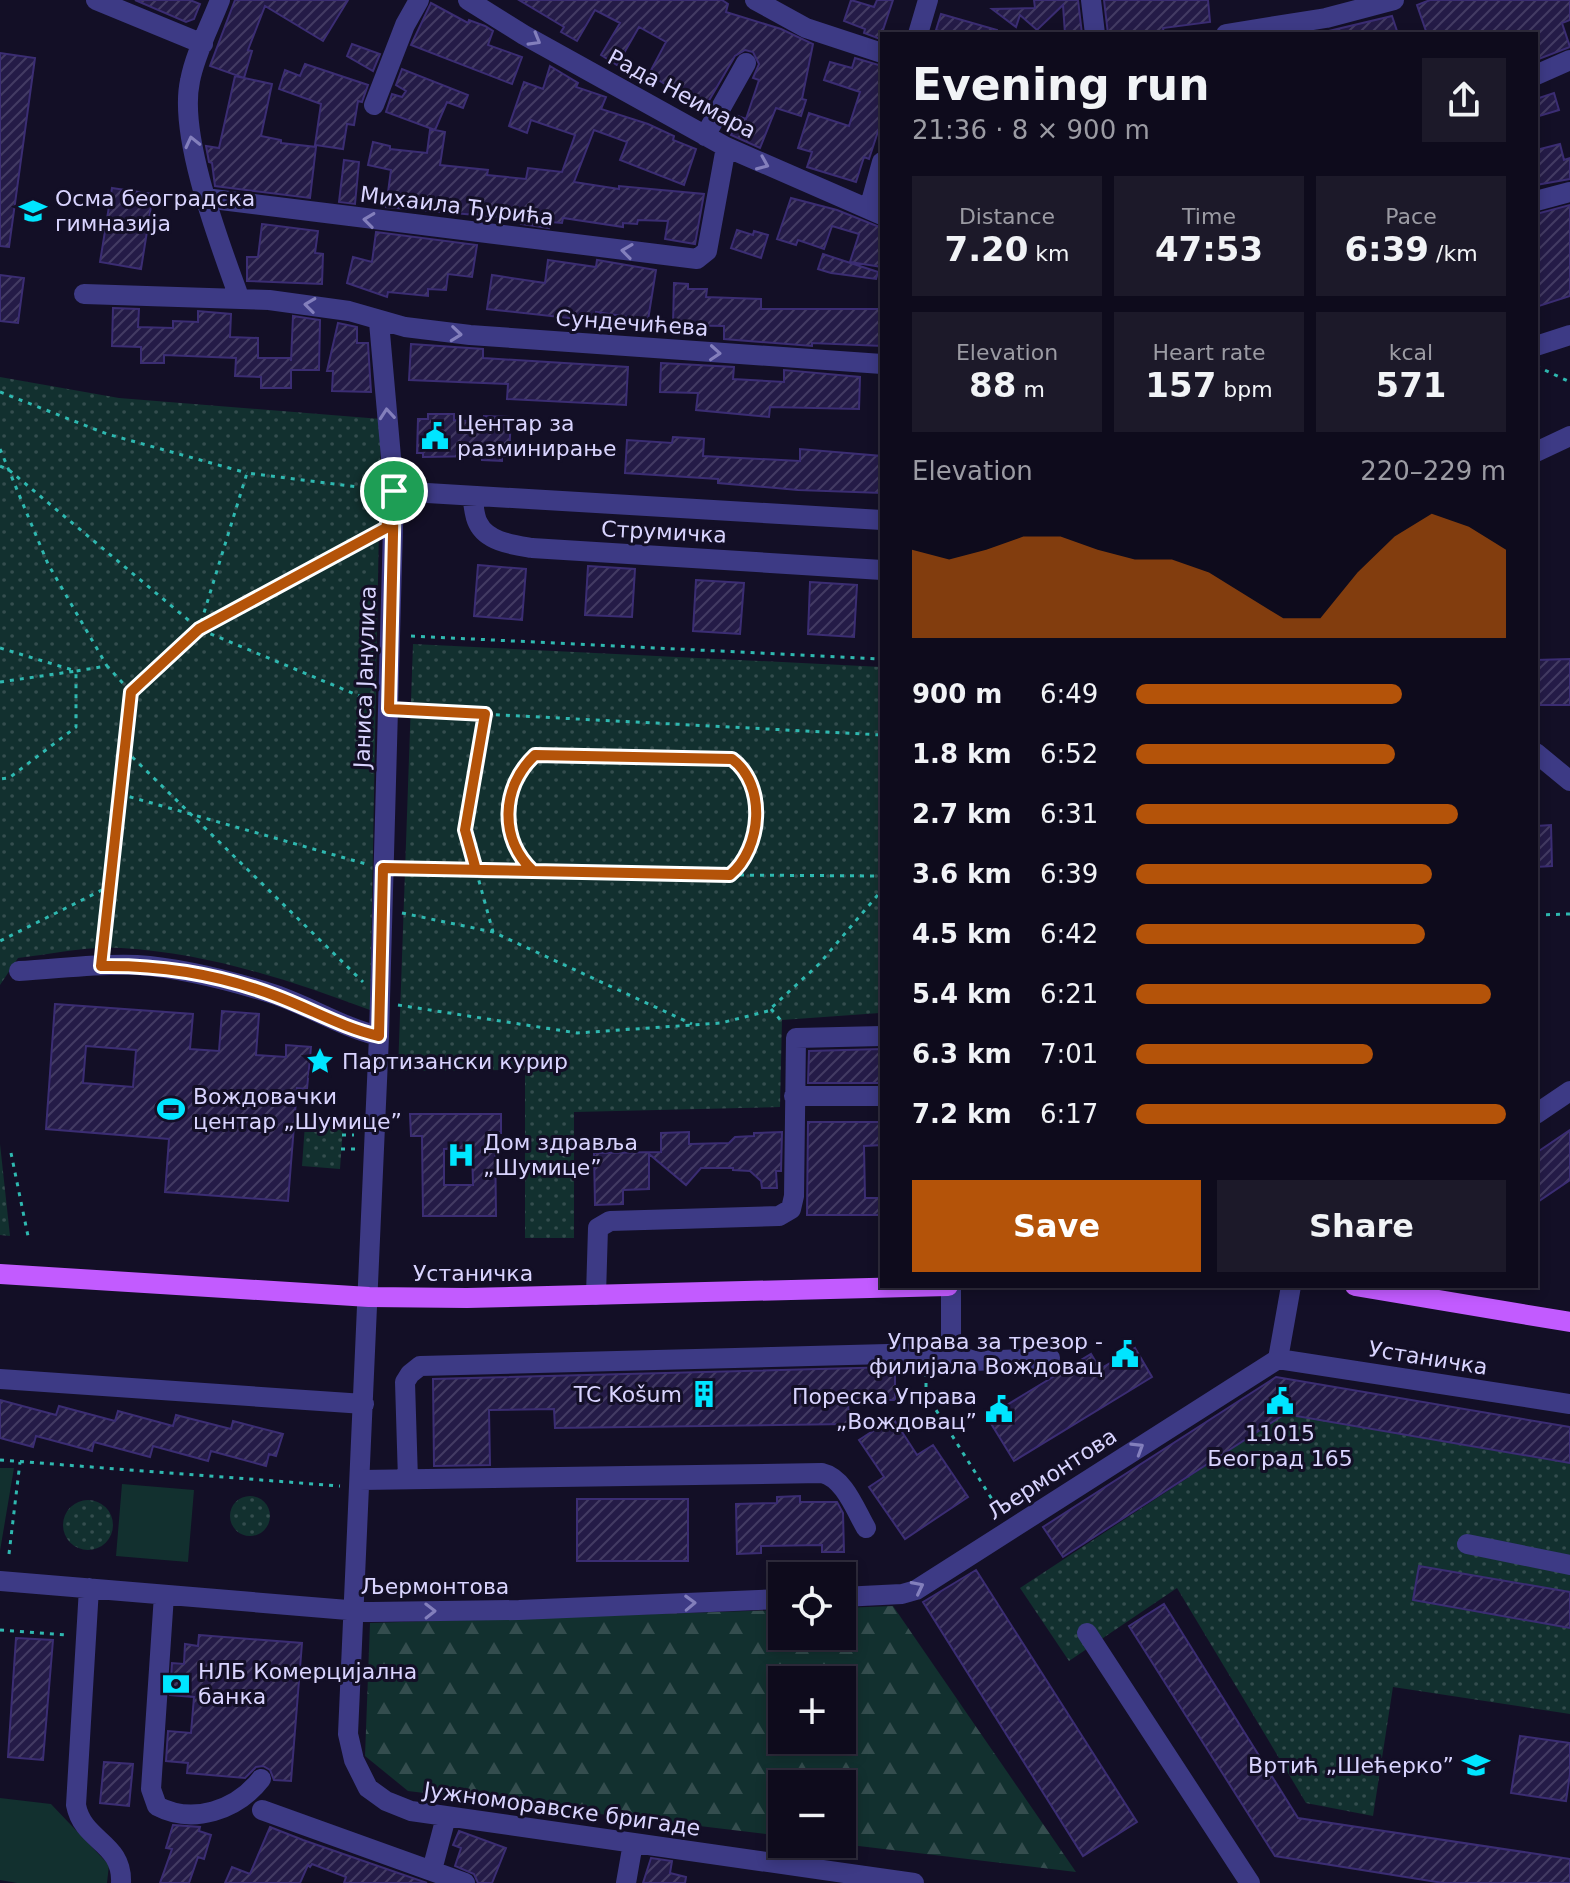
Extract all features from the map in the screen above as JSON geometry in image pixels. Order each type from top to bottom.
[{"type":"main road","name":"Устаничка","points":[[0,1274],[369,1297],[880,1288]]},
{"type":"main road","points":[[1380,1288],[1570,1322]]},
{"type":"street","points":[[96,0],[203,44]]},
{"type":"street","points":[[220,0],[190,81],[189,128],[205,198],[239,297]]},
{"type":"street","points":[[374,105],[405,25],[419,0]]},
{"type":"street","name":"Рада Неимара","points":[[468,0],[524,35],[726,147],[876,212]]},
{"type":"street","points":[[755,0],[806,28],[880,52]]},
{"type":"street","points":[[919,32],[928,0]]},
{"type":"street","points":[[1091,0],[1095,32]]},
{"type":"street","points":[[1238,32],[1326,18],[1394,0]]},
{"type":"street","points":[[1538,74],[1570,60]]},
{"type":"street","points":[[705,136],[746,63]]},
{"type":"street","name":"Михаила Ђурића","points":[[205,198],[682,259],[704,257],[726,147]]},
{"type":"street","points":[[876,212],[880,179]]},
{"type":"street","points":[[1538,200],[1570,192]]},
{"type":"street","points":[[84,294],[239,297],[329,307],[379,322]]},
{"type":"street","name":"Сундечићева","points":[[379,322],[470,335],[880,364]]},
{"type":"street","name":"Јаниса Јанулиса","points":[[369,1297],[394,491],[379,322]]},
{"type":"street","points":[[1538,345],[1570,335]]},
{"type":"street","points":[[1538,451],[1570,436]]},
{"type":"street","name":"Струмичка","points":[[394,491],[880,520]]},
{"type":"street","name":"Струмичка","points":[[472,496],[478,524],[488,535],[507,544],[880,570]]},
{"type":"street","points":[[1538,755],[1570,781]]},
{"type":"street","points":[[19,971],[137,965],[229,982],[272,994],[351,1028],[379,1036]]},
{"type":"street","points":[[596,1295],[598,1228],[610,1221],[779,1216],[791,1209],[794,1196],[796,1038],[880,1036]]},
{"type":"street","points":[[1538,1113],[1570,1091]]},
{"type":"street","points":[[794,1096],[880,1096]]},
{"type":"street","name":"Устаничка","points":[[945,1351],[951,1346],[949,1288]]},
{"type":"street","points":[[1278,1359],[1291,1288]]},
{"type":"street","name":"Јужноморавске бригаде","points":[[369,1297],[348,1734],[354,1760],[368,1788],[386,1801],[411,1811],[914,1883]]},
{"type":"street","points":[[408,1480],[405,1382],[420,1366],[945,1351],[974,1361],[1050,1358]]},
{"type":"street","name":"Устаничка","points":[[1278,1359],[1570,1404]]},
{"type":"street","name":"Љермонтова","points":[[856,1596],[916,1590],[1278,1359]]},
{"type":"street","points":[[0,1379],[364,1404]]},
{"type":"street","points":[[360,1484],[408,1480],[822,1473],[832,1475],[866,1528]]},
{"type":"street","points":[[1467,1544],[1570,1565]]},
{"type":"street","name":"Љермонтова","points":[[0,1581],[352,1611],[519,1610],[768,1600]]},
{"type":"street","points":[[89,1588],[76,1805],[85,1828],[118,1859],[121,1883]]},
{"type":"street","points":[[164,1595],[151,1789],[157,1806],[189,1814],[217,1811],[239,1800],[261,1779]]},
{"type":"street","points":[[1087,1633],[1250,1883]]},
{"type":"street","points":[[262,1810],[465,1883]]},
{"type":"street","points":[[432,1870],[446,1817]]},
{"type":"street","points":[[626,1883],[633,1843]]},
{"type":"path","points":[[1538,367],[1570,382]]},
{"type":"path","points":[[0,392],[107,434],[247,473],[394,491]]},
{"type":"path","points":[[0,449],[48,564],[107,666],[131,692]]},
{"type":"path","points":[[0,466],[9,470],[199,629],[389,709],[880,735]]},
{"type":"path","points":[[199,629],[247,473]]},
{"type":"path","points":[[101,966],[131,692],[199,629],[386,528]]},
{"type":"path","points":[[391,635],[880,659]]},
{"type":"path","points":[[0,648],[76,671]]},
{"type":"path","points":[[0,682],[107,666]]},
{"type":"path","points":[[0,779],[9,778],[76,727],[76,671]]},
{"type":"path","points":[[485,714],[465,830],[493,932]]},
{"type":"path","points":[[125,750],[380,999],[392,1004],[577,1033],[721,1023],[768,1011],[819,964],[880,892]]},
{"type":"path","points":[[533,871],[521,860],[514,844],[509,830],[509,812],[515,782],[535,755],[732,759],[743,767],[750,783],[755,799],[755,817],[749,850],[742,865],[730,875]]},
{"type":"path","points":[[120,794],[383,868],[880,876]]},
{"type":"path","points":[[1,941],[110,886]]},
{"type":"path","points":[[381,908],[493,932],[696,1025]]},
{"type":"path","points":[[1538,915],[1570,914]]},
{"type":"path","points":[[11,1153],[29,1241]]},
{"type":"path","points":[[926,1394],[1011,1529]]},
{"type":"path","points":[[0,1460],[360,1484]]},
{"type":"path","points":[[9,1554],[20,1462]]},
{"type":"path","points":[[0,1630],[85,1636]]},
{"type":"green space","points":[[0,377],[119,398],[381,419],[370,1010],[309,988],[217,962],[121,948],[83,949],[18,958],[0,985]]},
{"type":"green space","points":[[413,644],[880,667],[880,1013],[782,1020],[780,1107],[574,1112],[574,1238],[525,1238],[525,1070],[398,1071]]},
{"type":"green space","points":[[305,1124],[343,1127],[340,1169],[302,1166]]},
{"type":"green space","points":[[0,1144],[10,1236],[0,1235]]},
{"type":"green space","points":[[1285,1414],[1570,1463],[1570,1714],[1393,1687],[1373,1816],[1306,1803],[1177,1588],[1069,1661],[1020,1588]]},
{"type":"green space","points":[[0,1468],[14,1468],[0,1551]]},
{"type":"green space","points":[[122,1484],[194,1490],[188,1562],[116,1556]]},
{"type":"green space","points":[[250,1496],[264,1502],[270,1516],[264,1530],[250,1536],[236,1530],[230,1516],[236,1502]]},
{"type":"green space","points":[[88,1500],[106,1507],[113,1525],[106,1543],[88,1550],[70,1543],[63,1525],[70,1507]]},
{"type":"green space","points":[[893,1606],[1076,1872],[856,1846],[856,1770],[768,1770],[768,1834],[408,1791],[365,1756],[370,1623],[768,1610],[768,1650],[856,1650],[856,1607]]},
{"type":"green space","points":[[0,1798],[51,1804],[109,1865],[107,1883],[17,1883],[0,1880]]},
{"type":"building","points":[[135,0],[190,0],[200,4],[194,19],[186,22]]},
{"type":"building","points":[[235,0],[348,0],[323,41],[265,6],[248,50],[252,51],[244,78],[210,66]]},
{"type":"building","points":[[519,0],[722,0],[728,4],[726,12],[781,29],[813,44],[801,116],[776,108],[760,148],[731,135],[738,116],[746,119],[759,80],[753,78],[759,64],[753,52],[745,50],[735,56],[704,109],[649,74],[666,42],[639,27],[617,65],[601,55],[620,23],[595,10],[577,41],[561,32],[564,27]]},
{"type":"building","points":[[851,0],[874,7],[877,0],[893,0],[880,39],[844,21]]},
{"type":"building","points":[[1034,0],[1078,0],[1082,32],[1065,32],[1063,5],[1037,30],[1020,15],[1016,27],[992,9],[1035,8]]},
{"type":"building","points":[[1104,0],[1208,0],[1210,22],[1163,28],[1164,32],[1108,32]]},
{"type":"building","points":[[1430,0],[1570,0],[1570,20],[1562,23],[1570,47],[1538,59],[1538,32],[1426,32],[1417,5]]},
{"type":"building","points":[[431,3],[468,23],[469,20],[485,26],[493,31],[488,45],[522,57],[512,84],[411,45]]},
{"type":"building","points":[[941,14],[997,32],[942,32],[936,30]]},
{"type":"building","points":[[1392,16],[1397,32],[1328,32]]},
{"type":"building","points":[[352,44],[380,54],[373,71],[347,56]]},
{"type":"building","points":[[0,53],[35,58],[9,247],[0,246]]},
{"type":"building","points":[[855,58],[880,65],[880,125],[869,159],[864,157],[856,182],[807,167],[812,152],[798,148],[809,113],[849,126],[860,92],[824,80],[830,62],[852,68]]},
{"type":"building","points":[[305,64],[368,85],[362,102],[358,101],[354,125],[347,124],[343,149],[315,145],[321,104],[279,89],[285,70],[300,76]]},
{"type":"building","points":[[550,66],[578,83],[576,87],[606,97],[601,109],[648,124],[674,136],[673,140],[696,149],[684,185],[620,160],[627,142],[594,130],[574,182],[619,189],[619,186],[704,194],[695,244],[665,239],[668,221],[638,220],[637,224],[623,223],[623,227],[563,218],[562,223],[550,222],[549,228],[521,224],[522,219],[386,207],[391,170],[368,165],[373,142],[390,146],[390,149],[427,153],[430,130],[445,132],[440,165],[488,170],[487,175],[526,179],[528,168],[562,172],[575,135],[531,120],[527,133],[509,126],[524,82],[543,89]]},
{"type":"building","points":[[402,69],[468,95],[463,108],[447,102],[435,130],[386,112],[392,94],[402,97],[406,91],[396,85]]},
{"type":"building","points":[[235,76],[272,84],[261,136],[281,140],[281,143],[316,147],[310,198],[215,186],[206,146],[219,148]]},
{"type":"building","points":[[1554,93],[1559,110],[1538,116],[1538,98]]},
{"type":"building","points":[[1560,144],[1564,160],[1570,158],[1570,179],[1538,185],[1538,150]]},
{"type":"building","points":[[344,160],[359,162],[355,204],[339,202]]},
{"type":"building","points":[[112,188],[153,194],[141,269],[100,262]]},
{"type":"building","points":[[791,198],[837,210],[880,227],[880,267],[850,262],[859,234],[832,226],[824,249],[798,240],[796,245],[777,239]]},
{"type":"building","points":[[1570,205],[1570,296],[1538,306],[1538,213]]},
{"type":"building","points":[[262,224],[318,231],[315,253],[323,254],[322,284],[247,281],[247,257],[258,257]]},
{"type":"building","points":[[737,230],[768,235],[761,258],[731,248]]},
{"type":"building","points":[[376,232],[477,245],[472,277],[448,274],[446,290],[428,289],[428,296],[388,292],[387,297],[347,283],[353,257],[372,262]]},
{"type":"building","points":[[823,254],[878,272],[876,279],[818,269]]},
{"type":"building","points":[[548,260],[596,267],[597,260],[656,270],[648,320],[596,312],[595,321],[487,309],[492,275],[545,283]]},
{"type":"building","points":[[0,275],[24,278],[18,323],[0,321]]},
{"type":"building","points":[[674,283],[688,284],[688,289],[707,289],[706,297],[761,299],[761,309],[880,309],[880,346],[812,343],[812,346],[724,339],[724,326],[673,325]]},
{"type":"building","points":[[113,308],[139,309],[138,327],[173,328],[173,321],[198,322],[198,311],[231,314],[230,337],[258,338],[258,358],[291,358],[291,361],[293,316],[320,320],[319,370],[291,370],[291,388],[261,388],[261,377],[235,376],[236,358],[164,355],[164,363],[141,363],[141,347],[112,346]]},
{"type":"building","points":[[338,323],[357,327],[357,343],[368,343],[371,392],[332,391],[333,371],[327,371]]},
{"type":"building","points":[[411,344],[483,349],[483,358],[628,367],[626,405],[507,399],[508,384],[409,380]]},
{"type":"building","points":[[661,363],[734,367],[733,379],[784,382],[784,370],[860,377],[859,409],[770,407],[769,417],[696,410],[698,393],[660,392]]},
{"type":"building","points":[[428,414],[454,414],[454,420],[484,422],[484,416],[511,417],[509,456],[502,456],[502,461],[482,460],[482,456],[423,457],[423,453],[417,453],[418,419],[428,419]]},
{"type":"building","points":[[673,437],[704,439],[703,456],[800,461],[800,449],[880,456],[880,493],[798,490],[718,483],[718,479],[625,473],[627,440],[672,443]]},
{"type":"building","points":[[478,565],[526,569],[522,620],[474,616]]},
{"type":"building","points":[[588,566],[635,569],[632,617],[585,615]]},
{"type":"building","points":[[696,580],[744,583],[740,634],[693,631]]},
{"type":"building","points":[[810,582],[857,585],[854,637],[808,634]]},
{"type":"building","points":[[1570,659],[1570,705],[1538,705],[1538,660]]},
{"type":"building","points":[[1551,825],[1552,866],[1538,867],[1538,826]]},
{"type":"building","name":"Вождовачки центар „Шумице”","points":[[55,1004],[193,1014],[190,1049],[219,1051],[222,1011],[259,1014],[256,1055],[286,1057],[286,1045],[311,1047],[307,1089],[297,1088],[288,1201],[165,1192],[169,1139],[46,1129]],"holes":[[[86,1046],[136,1050],[133,1087],[83,1083]]]},
{"type":"building","points":[[880,1049],[880,1083],[808,1083],[809,1051]]},
{"type":"building","points":[[410,1114],[501,1114],[501,1133],[495,1133],[496,1216],[423,1216],[422,1136],[411,1136]],"holes":[[[472,1148],[473,1185],[444,1185],[444,1149]]]},
{"type":"building","points":[[808,1122],[880,1122],[880,1145],[864,1146],[865,1198],[880,1198],[880,1215],[807,1215]]},
{"type":"building","points":[[1570,1130],[1570,1180],[1538,1202],[1538,1152]]},
{"type":"building","points":[[689,1132],[689,1144],[729,1143],[735,1137],[754,1136],[754,1133],[782,1132],[781,1171],[776,1171],[777,1188],[762,1188],[761,1181],[750,1171],[733,1168],[701,1168],[686,1185],[649,1154],[649,1189],[623,1190],[623,1204],[595,1205],[594,1153],[661,1152],[661,1133]]},
{"type":"building","points":[[1135,1348],[1152,1377],[1014,1461],[987,1417],[1091,1354],[1100,1369]]},
{"type":"building","points":[[895,1367],[895,1400],[848,1400],[849,1424],[555,1428],[554,1409],[489,1410],[490,1465],[434,1466],[433,1379]]},
{"type":"building","points":[[1276,1377],[1570,1427],[1570,1463],[1285,1414],[1063,1557],[1043,1527]]},
{"type":"building","points":[[0,1400],[56,1415],[59,1406],[115,1421],[118,1411],[173,1426],[176,1415],[231,1429],[233,1421],[283,1434],[276,1456],[269,1454],[266,1466],[211,1451],[208,1461],[153,1446],[150,1457],[94,1442],[92,1451],[36,1436],[33,1447],[0,1438]]},
{"type":"building","points":[[893,1418],[917,1455],[933,1445],[968,1497],[905,1539],[869,1487],[884,1477],[859,1440]]},
{"type":"building","points":[[800,1496],[800,1502],[837,1502],[843,1513],[844,1552],[822,1552],[822,1545],[761,1546],[761,1553],[737,1554],[736,1504],[777,1503],[777,1497]]},
{"type":"building","points":[[577,1499],[688,1499],[688,1561],[577,1561]]},
{"type":"building","points":[[1419,1566],[1570,1592],[1570,1628],[1413,1600]]},
{"type":"building","points":[[976,1570],[1137,1822],[1083,1856],[923,1602]]},
{"type":"building","points":[[1164,1604],[1298,1818],[1570,1859],[1570,1883],[1443,1883],[1275,1856],[1129,1626]]},
{"type":"building","points":[[199,1635],[302,1643],[291,1781],[274,1780],[270,1770],[263,1766],[256,1767],[245,1778],[187,1773],[188,1763],[166,1761],[168,1731],[191,1733],[194,1697],[170,1695],[172,1663],[184,1664],[185,1644],[198,1646]]},
{"type":"building","points":[[16,1638],[53,1640],[43,1760],[8,1757]]},
{"type":"building","points":[[1520,1736],[1570,1743],[1566,1801],[1511,1793]]},
{"type":"building","points":[[104,1762],[133,1764],[129,1806],[100,1803]]},
{"type":"building","points":[[173,1825],[200,1827],[199,1831],[211,1835],[204,1859],[198,1857],[189,1883],[160,1883],[172,1849],[166,1848]]},
{"type":"building","points":[[270,1827],[427,1883],[344,1883],[346,1877],[312,1864],[310,1867],[308,1865],[300,1883],[225,1883],[232,1867],[250,1874]]},
{"type":"building","points":[[459,1831],[506,1848],[492,1883],[478,1883],[474,1874],[455,1866],[461,1848],[453,1845]]},
{"type":"building","points":[[651,1858],[672,1861],[670,1873],[686,1877],[685,1883],[643,1883]]},
{"type":"place","name":"Осма београдска гимназија","points":[[33,211]]},
{"type":"place","name":"Центар за разминирање","points":[[435,436]]},
{"type":"place","name":"Партизански курир","points":[[320,1061]]},
{"type":"place","name":"Вождовачки центар „Шумице”","points":[[171,1109]]},
{"type":"place","name":"Дом здравља „Шумице”","points":[[461,1155]]},
{"type":"place","name":"Управа за трезор - филијала Вождовац","points":[[1125,1354]]},
{"type":"place","name":"TC Košum","points":[[704,1394]]},
{"type":"place","name":"11015 Београд 165","points":[[1280,1401]]},
{"type":"place","name":"Пореска Управа „Вождовац”","points":[[999,1409]]},
{"type":"place","name":"НЛБ Комерцијална банка","points":[[176,1684]]},
{"type":"place","name":"Вртић „Шећерко”","points":[[1476,1765]]},
{"type":"route","points":[[394,491],[386,528],[199,629],[131,692],[101,966],[137,965],[206,976],[272,994],[351,1028],[379,1036],[383,868],[730,875],[742,865],[754,834],[755,799],[743,767],[732,759],[535,755],[515,782],[509,812],[509,830],[514,844],[521,860],[533,871],[476,870],[465,830],[485,714],[389,709],[394,491]]}]
